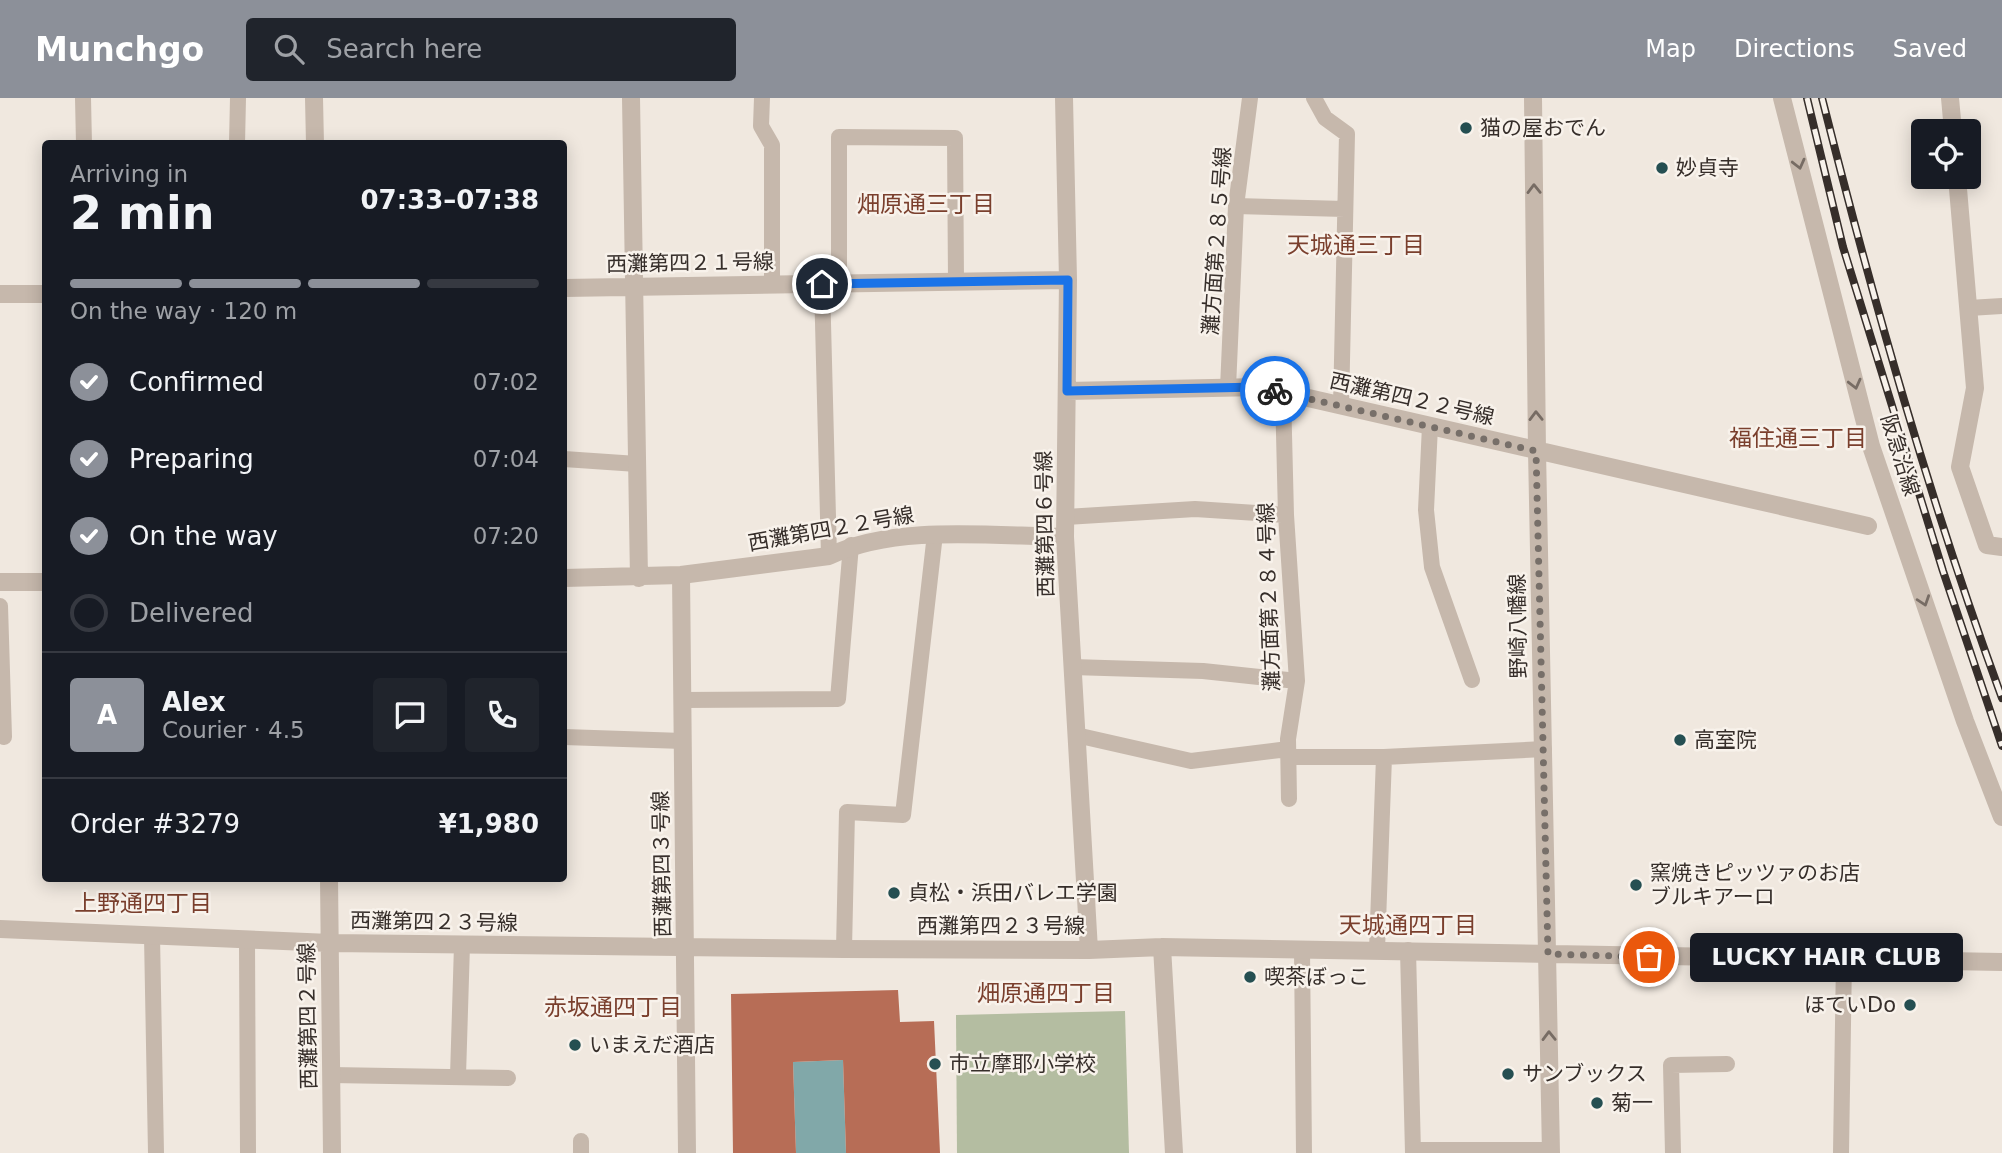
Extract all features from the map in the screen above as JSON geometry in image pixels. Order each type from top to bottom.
[{"type":"street","points":[[314,98],[315,140]]},
{"type":"street","points":[[631,98],[639,578]]},
{"type":"street","name":"西灘第四６号線","points":[[1064,98],[1068,280],[1065,537],[1089,950]]},
{"type":"street","name":"野崎八幡線","points":[[1533,98],[1536,451],[1551,1152]]},
{"type":"street","name":"阪急沿線","points":[[1782,98],[1871,446],[1965,721],[2002,817]]},
{"type":"street","points":[[1950,98],[1952,119]]},
{"type":"street","points":[[1958,189],[1975,388],[1960,467],[1987,545],[2002,547]]},
{"type":"street","name":"西灘第四２１号線","points":[[567,288],[1068,280]]},
{"type":"street","points":[[0,294],[42,294]]},
{"type":"street","name":"西灘第四２２号線","points":[[1067,391],[1259,387],[1868,526]]},
{"type":"street","name":"西灘第四２２号線","points":[[567,578],[681,575],[829,556],[851,545],[934,534],[1065,537]]},
{"type":"street","name":"西灘第四３号線","points":[[681,575],[687,1153]]},
{"type":"street","points":[[0,582],[42,582]]},
{"type":"street","name":"西灘第四２号線","points":[[329,882],[332,1153]]},
{"type":"street","name":"西灘第四２３号線","points":[[0,929],[330,943],[845,949],[1089,950],[1162,947],[2002,962]]},
{"type":"street","points":[[1162,947],[1174,1153]]},
{"type":"lane","points":[[83,98],[84,140]]},
{"type":"lane","points":[[237,140],[238,98]]},
{"type":"lane","points":[[762,98],[761,126],[772,145],[772,284]]},
{"type":"lane","name":"灘方面第２８５号線","points":[[1228,388],[1236,206],[1250,98]]},
{"type":"lane","points":[[1314,98],[1325,118],[1347,134],[1341,406]]},
{"type":"lane","points":[[829,556],[831,283],[839,137],[955,138],[956,281]]},
{"type":"lane","points":[[1236,206],[1345,209]]},
{"type":"lane","points":[[1969,308],[2002,306]]},
{"type":"lane","name":"灘方面第２８４号線","points":[[1283,393],[1286,514],[1297,681],[1288,753],[1289,799]]},
{"type":"lane","points":[[1430,426],[1426,510],[1432,567],[1472,680]]},
{"type":"lane","points":[[567,458],[637,464]]},
{"type":"lane","points":[[1066,517],[1195,509],[1286,514]]},
{"type":"lane","points":[[845,949],[847,812],[903,815],[934,534]]},
{"type":"lane","points":[[683,700],[838,699],[851,545]]},
{"type":"lane","points":[[0,606],[4,737]]},
{"type":"lane","points":[[1072,667],[1203,671],[1297,681]]},
{"type":"lane","points":[[1076,735],[1191,761],[1288,753],[1384,757],[1544,750]]},
{"type":"lane","points":[[567,737],[683,741]]},
{"type":"lane","points":[[1377,950],[1384,757]]},
{"type":"lane","points":[[152,936],[156,1153]]},
{"type":"lane","points":[[247,940],[248,1153]]},
{"type":"lane","points":[[458,1076],[462,945]]},
{"type":"lane","points":[[1302,949],[1304,1153]]},
{"type":"lane","points":[[1408,950],[1413,1151],[1551,1152]]},
{"type":"lane","points":[[1841,1153],[1844,959]]},
{"type":"lane","points":[[1672,1153],[1671,1065],[1727,1064]]},
{"type":"lane","points":[[331,1075],[508,1078]]},
{"type":"green space","points":[[1125,1011],[1129,1153],[957,1153],[956,1015]]},
{"type":"water","points":[[843,1060],[846,1153],[796,1153],[793,1062]]},
{"type":"building","points":[[898,990],[900,1022],[934,1021],[940,1153],[846,1153],[843,1060],[793,1062],[796,1153],[733,1153],[731,994]]},
{"type":"railway","points":[[1807,98],[1843,247],[1943,571],[2002,746]]},
{"type":"railway","points":[[1822,98],[1904,400],[1951,550],[2002,698]]},
{"type":"way so far","points":[[1275,391],[1536,451],[1548,954],[1565,957],[1649,957]]},
{"type":"place","name":"猫の屋おでん","points":[[1466,128]]},
{"type":"place","name":"妙貞寺","points":[[1662,168]]},
{"type":"place","name":"高室院","points":[[1680,740]]},
{"type":"place","name":"窯焼きピッツァのお店 ブルキアーロ","points":[[1636,885]]},
{"type":"place","name":"貞松・浜田バレエ学園","points":[[894,893]]},
{"type":"place","name":"LUCKY HAIR CLUB","points":[[1649,957]]},
{"type":"place","name":"喫茶ぼっこ","points":[[1250,977]]},
{"type":"place","name":"ほていDo","points":[[1910,1005]]},
{"type":"place","name":"いまえだ酒店","points":[[575,1045]]},
{"type":"place","name":"市立摩耶小学校","points":[[935,1064]]},
{"type":"place","name":"サンブックス","points":[[1508,1074]]},
{"type":"place","name":"菊一","points":[[1597,1103]]},
{"type":"district","name":"畑原通三丁目","points":[[926,204]]},
{"type":"district","name":"天城通三丁目","points":[[1356,245]]},
{"type":"district","name":"福住通三丁目","points":[[1798,438]]},
{"type":"district","name":"上野通四丁目","points":[[143,903]]},
{"type":"district","name":"天城通四丁目","points":[[1408,925]]},
{"type":"district","name":"畑原通四丁目","points":[[1046,993]]},
{"type":"district","name":"赤坂通四丁目","points":[[613,1007]]},
{"type":"route","points":[[822,284],[1068,280],[1067,391],[1259,387],[1275,391]]}]
